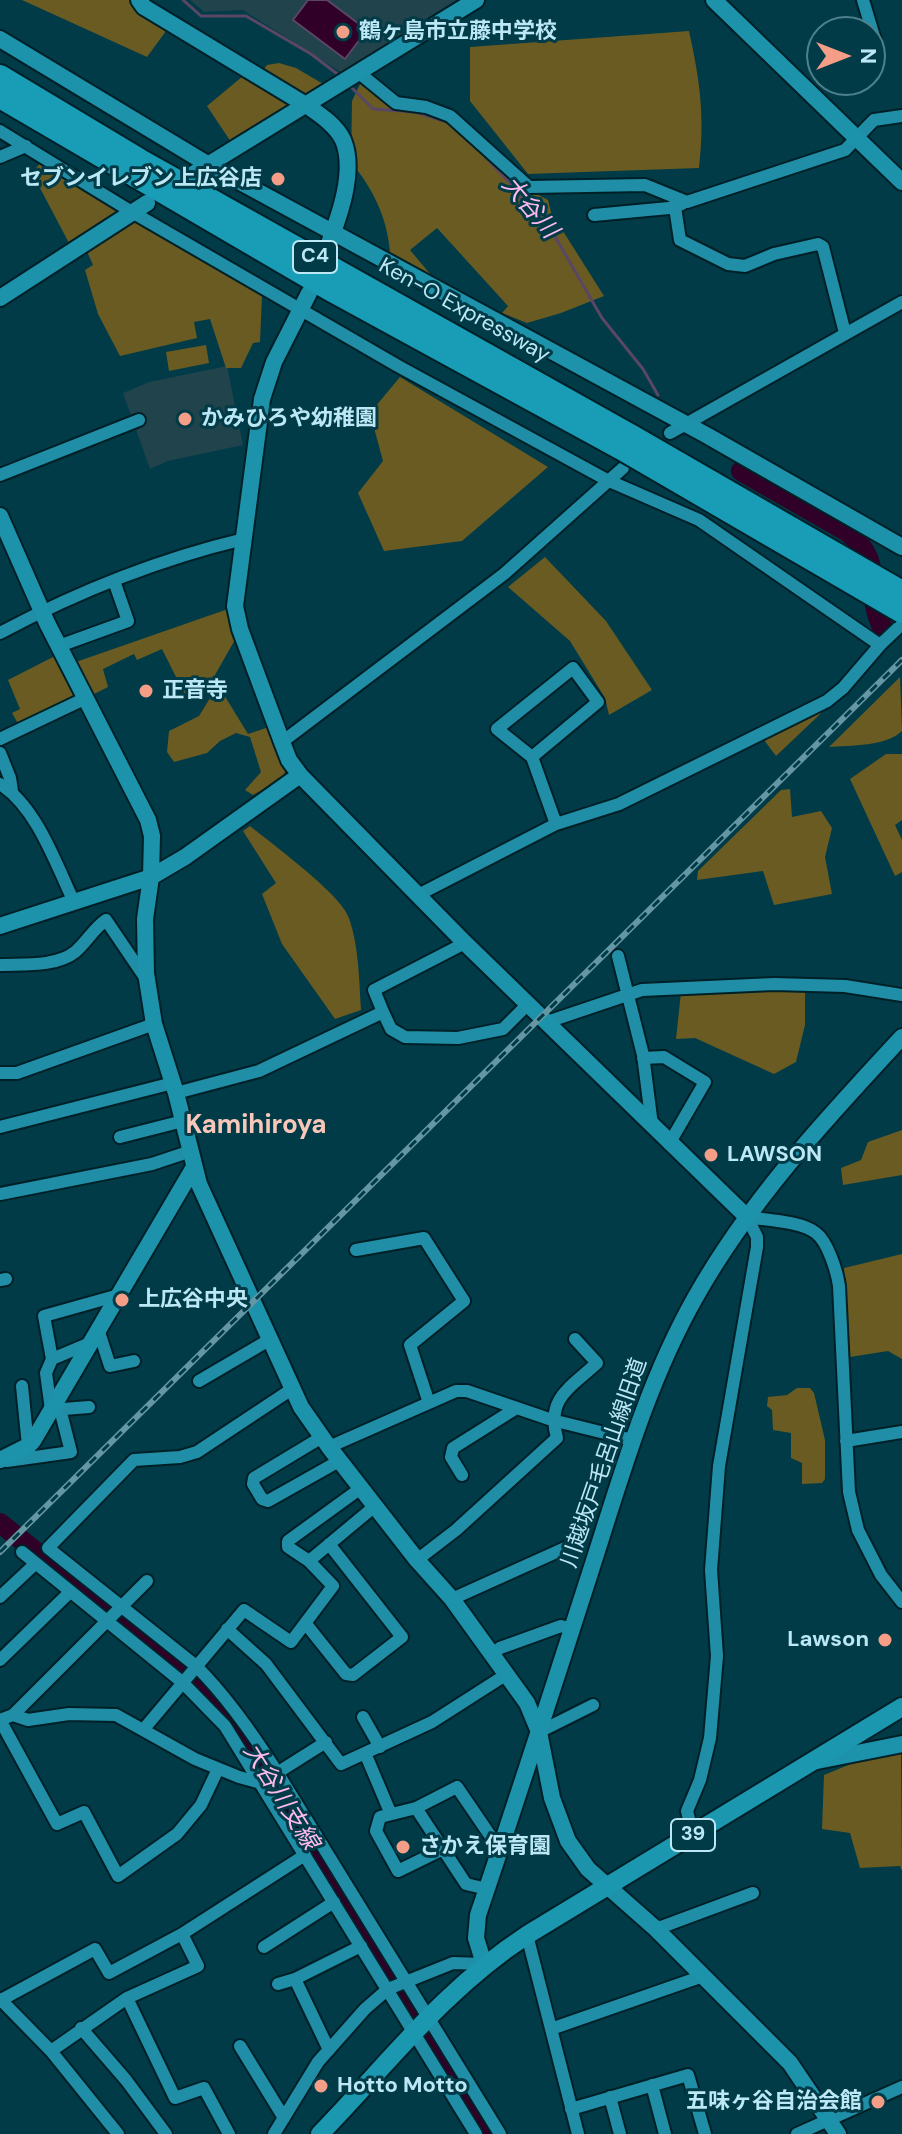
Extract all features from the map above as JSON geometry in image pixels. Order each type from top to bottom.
[{"type":"highway","name":"Ken-O Expressway","points":[[0,76],[625,451],[902,612]]},
{"type":"highway","name":"Ken-O Expressway","points":[[0,97],[327,288],[625,451],[902,592]]},
{"type":"main road","name":"39","points":[[329,2131],[413,2032],[484,1964],[902,1707]]},
{"type":"street","points":[[139,0],[144,7],[306,105],[325,118],[342,138],[348,162],[331,239]]},
{"type":"street","points":[[193,174],[476,0]]},
{"type":"street","points":[[714,0],[902,182]]},
{"type":"street","points":[[0,39],[331,239],[684,423],[902,547]]},
{"type":"street","points":[[358,72],[396,103],[426,107],[450,116],[529,187],[645,185],[681,204]]},
{"type":"street","points":[[594,215],[681,204],[845,150],[874,120],[902,116]]},
{"type":"street","points":[[0,131],[299,311],[607,480],[699,520],[880,645]]},
{"type":"street","points":[[0,157],[26,146]]},
{"type":"street","points":[[0,298],[147,203]]},
{"type":"street","points":[[681,204],[680,240],[728,264],[750,266],[774,254],[818,244],[823,247],[845,333]]},
{"type":"street","points":[[309,293],[274,362],[262,399],[236,595],[237,620],[289,760],[300,775],[465,943],[747,1217],[757,1237],[719,1466],[711,1570],[717,1656],[710,1738],[700,1780],[687,1811],[693,1835]]},
{"type":"street","points":[[670,433],[902,302]]},
{"type":"street","points":[[0,475],[139,420]]},
{"type":"street","points":[[282,742],[504,574],[607,480],[625,451]]},
{"type":"street","points":[[0,516],[41,611],[148,820],[152,836],[151,877],[144,938],[154,1024],[175,1088],[199,1184],[292,1389],[330,1448],[417,1560],[452,1599],[527,1703],[539,1732],[552,1798],[568,1841],[588,1869],[656,1929],[790,2063],[834,2128]]},
{"type":"street","points":[[0,633],[41,611],[114,581],[192,551],[244,539]]},
{"type":"street","points":[[59,646],[128,621],[114,581]]},
{"type":"street","points":[[418,895],[556,824],[619,804],[827,701],[902,624]]},
{"type":"street","points":[[532,757],[598,702],[573,668],[497,729],[532,757],[556,824]]},
{"type":"street","points":[[0,739],[86,698]]},
{"type":"street","points":[[0,753],[12,791]]},
{"type":"street","points":[[0,926],[151,877],[185,857],[300,775]]},
{"type":"street","points":[[0,784],[12,791],[28,809],[74,902]]},
{"type":"street","points":[[0,965],[33,964],[73,954],[106,920],[148,982]]},
{"type":"street","points":[[465,943],[374,990],[391,1029],[405,1037],[458,1038],[503,1029],[528,1004]]},
{"type":"street","points":[[618,956],[643,1058],[652,1126]]},
{"type":"street","points":[[547,1022],[642,990],[774,984],[845,986],[902,995]]},
{"type":"street","points":[[0,1127],[259,1071],[383,1012]]},
{"type":"street","points":[[0,1073],[17,1073],[154,1024]]},
{"type":"street","name":"川越坂戸毛呂山線旧道","points":[[484,1964],[478,1948],[476,1925],[633,1440],[671,1343],[695,1297],[747,1217],[831,1114],[902,1037]]},
{"type":"street","points":[[643,1058],[664,1057],[705,1082],[669,1144]]},
{"type":"street","points":[[120,1137],[183,1121]]},
{"type":"street","points":[[0,1194],[192,1159]]},
{"type":"street","points":[[0,1461],[28,1446],[56,1410],[192,1159]]},
{"type":"street","points":[[747,1217],[792,1224],[817,1233],[833,1263],[839,1286],[849,1492],[858,1530],[881,1575],[902,1602]]},
{"type":"street","points":[[356,1250],[424,1238],[464,1301],[410,1345],[429,1403]]},
{"type":"street","points":[[0,1461],[71,1452],[46,1373],[52,1359],[44,1316],[119,1295]]},
{"type":"street","points":[[52,1359],[94,1336]]},
{"type":"street","points":[[94,1336],[110,1366],[134,1361]]},
{"type":"street","points":[[417,1560],[456,1530],[557,1438],[552,1420],[558,1401],[597,1363],[575,1339]]},
{"type":"street","points":[[199,1381],[269,1340]]},
{"type":"street","points":[[22,1386],[28,1446]]},
{"type":"street","points":[[292,1389],[197,1452],[180,1457],[134,1460],[48,1548],[217,1686],[277,1772],[500,2134]]},
{"type":"street","points":[[330,1448],[268,1501],[262,1499],[253,1484],[254,1478],[330,1448],[456,1391],[467,1391],[552,1420],[633,1440]]},
{"type":"street","points":[[56,1410],[89,1407]]},
{"type":"street","points":[[462,1475],[451,1457],[453,1448],[515,1409]]},
{"type":"street","points":[[846,1441],[902,1432]]},
{"type":"street","points":[[143,1730],[244,1610],[291,1642],[333,1586],[309,1561],[288,1547],[288,1541],[361,1488]]},
{"type":"street","points":[[309,1561],[375,1506]]},
{"type":"street","points":[[306,1624],[346,1674],[353,1675],[402,1637],[329,1544]]},
{"type":"street","points":[[452,1599],[574,1544]]},
{"type":"street","points":[[22,1552],[182,1682],[225,1726],[476,2134]]},
{"type":"street","points":[[0,1597],[35,1564]]},
{"type":"street","points":[[4,1718],[147,1581]]},
{"type":"street","points":[[0,1660],[70,1592]]},
{"type":"street","points":[[493,1654],[500,1648],[561,1626],[572,1629]]},
{"type":"street","points":[[227,1629],[266,1664],[341,1764],[432,1722],[507,1674]]},
{"type":"street","points":[[539,1732],[593,1705]]},
{"type":"street","points":[[4,1718],[28,1720],[69,1714],[116,1715],[218,1769],[261,1783]]},
{"type":"street","points":[[363,1717],[380,1747]]},
{"type":"street","points":[[4,1718],[57,1824],[84,1812],[118,1876],[177,1834],[201,1805],[218,1769]]},
{"type":"street","points":[[261,1783],[326,1742]]},
{"type":"street","points":[[812,1762],[902,1744]]},
{"type":"street","points":[[365,1753],[390,1812]]},
{"type":"street","points":[[443,1849],[398,1871],[376,1831],[380,1817],[390,1812],[416,1808],[457,1787],[500,1850]]},
{"type":"street","points":[[416,1808],[466,1884],[487,1889]]},
{"type":"street","points":[[118,2134],[51,2051],[0,1999],[95,1949],[109,1973],[182,1934],[305,1855]]},
{"type":"street","points":[[656,1929],[753,1893]]},
{"type":"street","points":[[264,1947],[334,1902]]},
{"type":"street","points":[[51,2051],[127,1998],[198,1966],[182,1934]]},
{"type":"street","points":[[527,1935],[578,2134]]},
{"type":"street","points":[[278,1984],[295,1979],[361,1946]]},
{"type":"street","points":[[274,2134],[318,2062],[365,2009],[388,1989],[453,1963],[484,1964]]},
{"type":"street","points":[[551,2029],[703,1976]]},
{"type":"street","points":[[295,1979],[329,2050]]},
{"type":"street","points":[[127,1998],[175,2098],[204,2088],[229,2134]]},
{"type":"street","points":[[81,2028],[126,2080],[166,2134]]},
{"type":"street","points":[[240,2046],[284,2118]]},
{"type":"street","points":[[571,2109],[688,2075],[705,2134]]},
{"type":"street","points":[[652,2085],[665,2134]]},
{"type":"street","points":[[797,2134],[834,2128],[902,2087]]},
{"type":"street","points":[[610,2097],[620,2134]]},
{"type":"shaded area","points":[[22,0],[133,0],[169,27],[147,57]]},
{"type":"shaded area","name":"鶴ヶ島市立藤中学校","points":[[190,0],[456,0],[342,73],[243,10],[204,12]]},
{"type":"shaded area","points":[[308,0],[327,0],[367,30],[345,59],[293,20]]},
{"type":"shaded area","points":[[689,31],[700,99],[702,132],[699,168],[528,174],[470,101],[470,47]]},
{"type":"shaded area","points":[[279,63],[296,68],[325,85],[308,95],[264,69],[267,65]]},
{"type":"shaded area","points":[[243,76],[290,105],[231,142],[207,106]]},
{"type":"shaded area","points":[[361,82],[396,108],[452,122],[516,183],[548,200],[551,212],[604,296],[527,323],[502,313],[508,306],[437,228],[410,250],[431,275],[390,252],[378,204],[351,162],[352,101]]},
{"type":"shaded area","points":[[41,162],[124,210],[69,243],[32,173]]},
{"type":"shaded area","points":[[138,221],[262,296],[260,342],[253,343],[241,368],[226,368],[210,319],[194,322],[197,338],[120,356],[98,314],[85,270],[93,265],[86,249]]},
{"type":"shaded area","points":[[206,345],[209,363],[169,371],[166,352]]},
{"type":"shaded area","name":"かみひろや幼稚園","points":[[227,366],[243,445],[168,461],[150,469],[123,393],[149,382]]},
{"type":"shaded area","points":[[400,377],[548,467],[462,541],[384,551],[358,493],[383,461],[370,413]]},
{"type":"shaded area","points":[[545,557],[606,621],[652,690],[609,715],[605,698],[570,641],[508,587]]},
{"type":"shaded area","points":[[228,609],[236,638],[211,682],[185,695],[162,649],[137,660],[134,654],[103,669],[108,687],[90,696],[73,663]]},
{"type":"shaded area","points":[[55,656],[77,699],[20,727],[12,713],[20,709],[8,680]]},
{"type":"shaded area","points":[[869,660],[873,664],[776,756],[761,736],[821,697]]},
{"type":"shaded area","points":[[900,677],[902,731],[877,743],[829,747]]},
{"type":"shaded area","points":[[218,685],[248,734],[269,727],[285,771],[284,778],[253,795],[245,790],[261,772],[250,737],[236,733],[220,741],[207,753],[174,762],[167,752],[169,731],[199,716]]},
{"type":"shaded area","points":[[886,754],[902,754],[902,820],[895,825],[902,840],[902,872],[895,876],[850,779]]},
{"type":"shaded area","points":[[790,789],[792,817],[821,811],[832,828],[825,857],[832,894],[774,905],[763,871],[697,880],[698,871],[781,790]]},
{"type":"shaded area","points":[[250,826],[320,883],[343,908],[355,940],[361,1010],[335,1019],[282,944],[262,894],[276,883],[243,831]]},
{"type":"shaded area","points":[[805,990],[805,1025],[796,1062],[774,1074],[695,1038],[676,1039],[681,992]]},
{"type":"shaded area","points":[[902,1130],[902,1175],[843,1185],[841,1168],[861,1160],[868,1142]]},
{"type":"shaded area","points":[[902,1254],[902,1359],[888,1351],[850,1357],[844,1268]]},
{"type":"shaded area","points":[[797,1388],[810,1388],[814,1393],[825,1440],[825,1479],[822,1483],[802,1484],[802,1463],[791,1458],[791,1433],[773,1430],[768,1397],[787,1395]]},
{"type":"shaded area","points":[[901,1752],[902,1871],[900,1866],[860,1868],[850,1833],[822,1829],[824,1775],[875,1754]]},
{"type":"waterway","name":"大谷川","points":[[183,0],[201,16],[246,16],[311,54],[340,76]]},
{"type":"waterway","name":"大谷川","points":[[349,85],[373,109],[415,112],[450,123]]},
{"type":"waterway","name":"大谷川","points":[[476,147],[511,184],[526,207],[546,221],[602,318],[643,369],[658,395]]},
{"type":"waterway","name":"大谷川","points":[[741,471],[846,531],[859,543],[871,565],[874,601],[883,629]]},
{"type":"waterway","name":"大谷川支線","points":[[0,1523],[195,1678],[237,1727],[489,2134]]},
{"type":"railway","points":[[0,1552],[902,660]]},
{"type":"place","name":"鶴ヶ島市立藤中学校","points":[[343,32]]},
{"type":"place","name":"セブンイレブン上広谷店","points":[[278,179]]},
{"type":"place","name":"かみひろや幼稚園","points":[[185,419]]},
{"type":"place","name":"正音寺","points":[[146,691]]},
{"type":"place","name":"LAWSON","points":[[711,1155]]},
{"type":"place","name":"上広谷中央","points":[[122,1300]]},
{"type":"place","name":"Lawson","points":[[885,1640]]},
{"type":"place","name":"さかえ保育園","points":[[403,1847]]},
{"type":"place","name":"Hotto Motto","points":[[321,2086]]},
{"type":"place","name":"五味ヶ谷自治会館","points":[[878,2102]]},
{"type":"district","name":"Kamihiroya","points":[[256,1126]]}]
